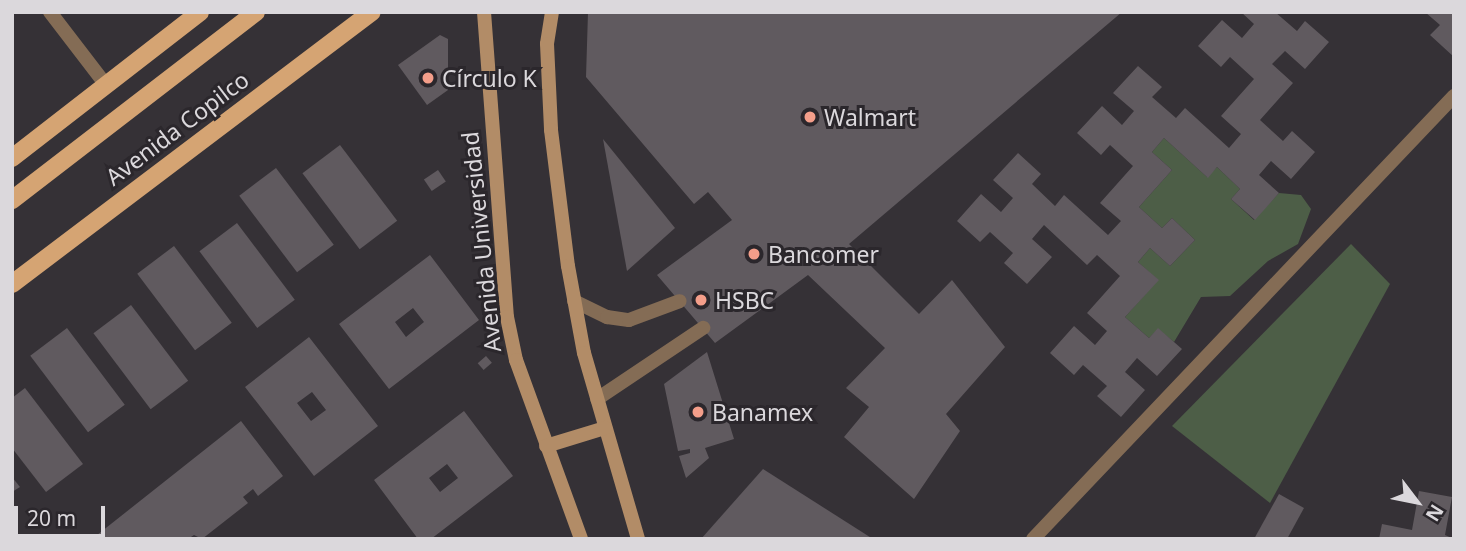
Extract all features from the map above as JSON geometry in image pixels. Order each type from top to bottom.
[{"type":"main road","points":[[12,158],[200,12]]},
{"type":"main road","name":"Avenida Copilco","points":[[12,200],[256,12]]},
{"type":"main road","name":"Avenida Copilco","points":[[12,284],[372,12]]},
{"type":"main road","name":"Avenida Universidad","points":[[484,12],[507,317],[546,446],[581,539]]},
{"type":"main road","points":[[552,12],[547,44],[551,130],[574,301],[597,399],[638,539]]},
{"type":"main road","points":[[546,446],[605,428]]},
{"type":"street","points":[[50,12],[106,85]]},
{"type":"street","points":[[1033,539],[1454,96]]},
{"type":"street","points":[[574,301],[607,317],[629,320],[680,301]]},
{"type":"street","points":[[597,399],[703,328]]},
{"type":"green space","points":[[1164,138],[1207,177],[1217,167],[1240,189],[1231,199],[1254,220],[1279,193],[1301,195],[1311,209],[1298,244],[1268,261],[1230,296],[1201,297],[1174,342],[1158,329],[1149,338],[1125,317],[1158,280],[1138,262],[1150,248],[1170,266],[1195,240],[1172,218],[1162,228],[1139,207],[1172,170],[1152,152]]},
{"type":"green space","points":[[1351,244],[1390,284],[1270,503],[1172,426]]},
{"type":"building","name":"Walmart","points":[[588,12],[1122,12],[849,244],[919,314],[952,280],[1005,347],[946,414],[960,431],[914,499],[844,437],[869,407],[846,388],[885,348],[808,275],[715,343],[657,275],[732,220],[708,192],[694,204],[586,77]]},
{"type":"building","points":[[1241,12],[1275,12],[1297,31],[1305,21],[1329,42],[1305,69],[1285,51],[1272,64],[1293,83],[1260,120],[1283,141],[1292,131],[1315,152],[1291,179],[1271,161],[1259,175],[1279,193],[1255,220],[1231,199],[1240,189],[1217,167],[1208,178],[1164,138],[1152,152],[1172,170],[1139,207],[1162,228],[1172,218],[1195,240],[1170,266],[1150,248],[1138,262],[1159,280],[1125,317],[1149,338],[1158,328],[1182,349],[1157,376],[1137,358],[1125,372],[1145,390],[1121,417],[1097,396],[1107,386],[1083,365],[1074,375],[1050,353],[1074,326],[1095,345],[1107,331],[1087,313],[1120,276],[1097,255],[1087,265],[1044,225],[1032,239],[1052,257],[1027,284],[1004,263],[1013,253],[990,232],[980,242],[957,221],[981,194],[1001,212],[1013,198],[993,180],[1018,153],[1041,174],[1032,184],[1055,206],[1064,195],[1108,235],[1121,221],[1100,203],[1133,166],[1110,145],[1101,155],[1077,133],[1102,106],[1122,125],[1134,111],[1113,93],[1138,66],[1162,87],[1152,97],[1176,118],[1185,108],[1229,148],[1241,134],[1221,116],[1254,79],[1230,57],[1221,67],[1198,46],[1222,20],[1242,38],[1254,24]]},
{"type":"building","points":[[1425,12],[1454,12],[1454,57],[1430,35],[1440,25]]},
{"type":"building","name":"Círculo K","points":[[440,35],[448,39],[448,90],[427,105],[398,65]]},
{"type":"building","points":[[603,139],[675,228],[627,271]]},
{"type":"building","points":[[340,145],[397,221],[360,249],[302,173]]},
{"type":"building","points":[[276,168],[334,245],[297,272],[239,196]]},
{"type":"building","points":[[438,170],[446,182],[432,191],[424,180]]},
{"type":"building","points":[[237,223],[295,300],[257,328],[199,251]]},
{"type":"building","points":[[174,246],[232,323],[195,350],[137,274]]},
{"type":"building","points":[[430,255],[479,320],[389,389],[339,324]],"holes":[[[413,308],[424,322],[406,337],[395,322]]]},
{"type":"building","points":[[131,305],[188,381],[151,409],[93,333]]},
{"type":"building","points":[[67,328],[125,405],[88,432],[30,356]]},
{"type":"building","points":[[309,337],[378,426],[314,476],[245,387]],"holes":[[[312,392],[326,410],[311,421],[297,403]]]},
{"type":"building","name":"Banamex","points":[[707,352],[734,439],[705,448],[709,458],[686,478],[679,456],[690,453],[690,449],[678,451],[664,384]]},
{"type":"building","points":[[486,356],[492,363],[484,370],[478,363]]},
{"type":"building","points":[[25,388],[83,464],[46,492],[12,448],[12,398]]},
{"type":"building","points":[[464,411],[513,476],[431,539],[418,539],[374,480]],"holes":[[[447,464],[458,478],[440,492],[429,478]]]},
{"type":"building","points":[[241,421],[283,476],[258,496],[253,489],[243,497],[248,503],[202,539],[194,535],[188,539],[92,539]]},
{"type":"building","points":[[763,469],[873,539],[701,539]]},
{"type":"building","points":[[12,477],[20,487],[12,492]]},
{"type":"building","points":[[1419,491],[1452,497],[1445,535],[1454,539],[1379,539],[1382,524],[1412,530]]},
{"type":"building","points":[[1279,494],[1304,508],[1287,539],[1254,539]]},
{"type":"place","name":"Círculo K","points":[[428,78]]},
{"type":"place","name":"Walmart","points":[[810,117]]},
{"type":"place","name":"Bancomer","points":[[754,254]]},
{"type":"place","name":"HSBC","points":[[701,300]]},
{"type":"place","name":"Banamex","points":[[698,412]]}]
